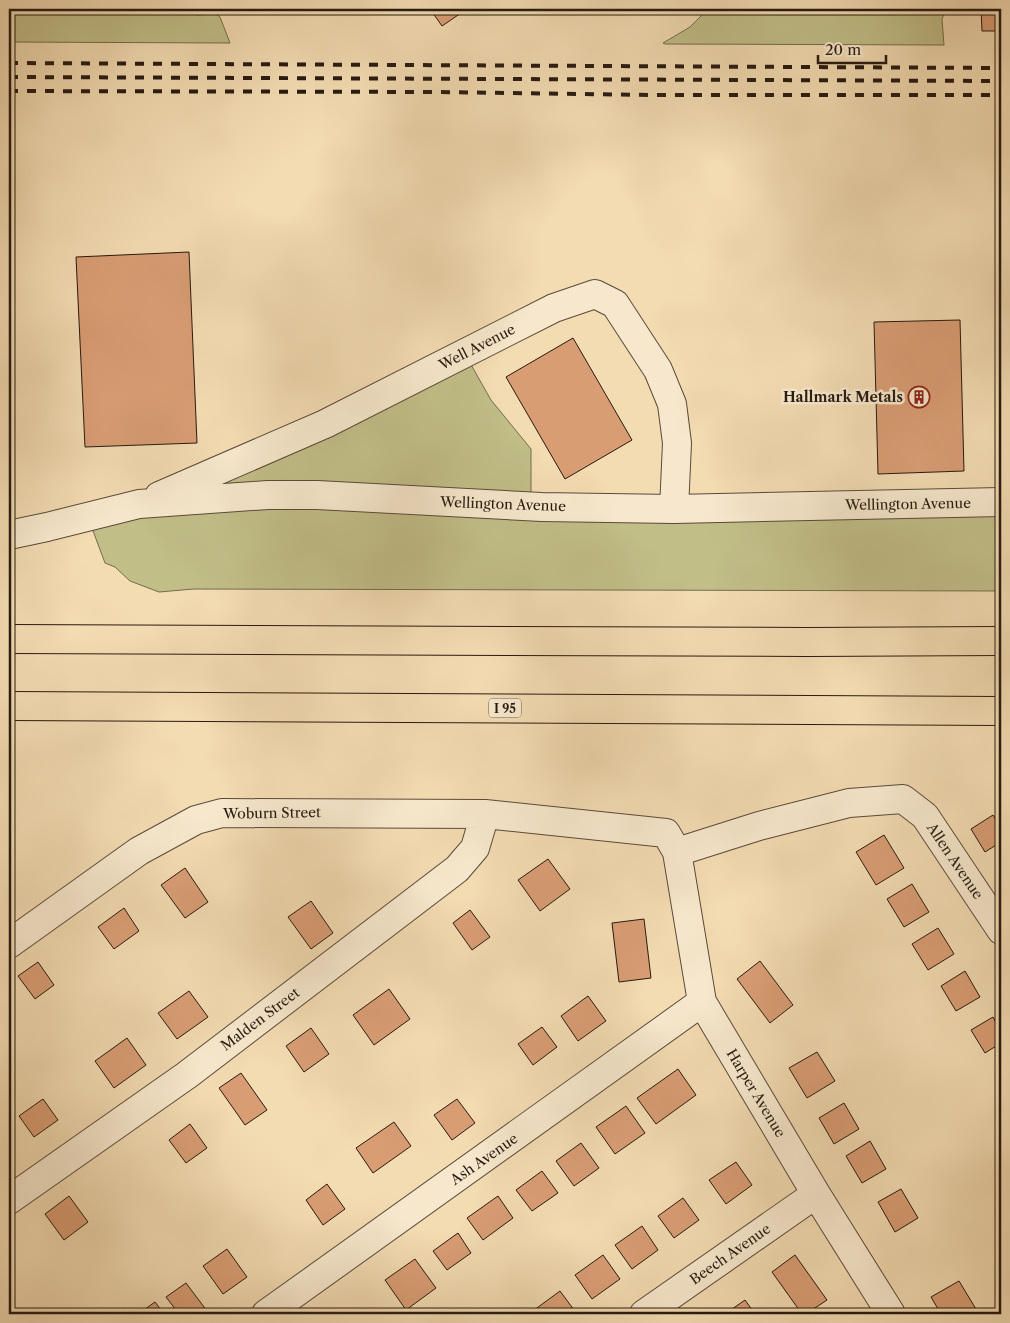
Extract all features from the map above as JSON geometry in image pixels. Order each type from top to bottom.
[{"type":"highway","points":[[9,639],[1001,641]]},
{"type":"highway","name":"I 95","points":[[9,706],[1001,711]]},
{"type":"street","name":"Well Avenue","points":[[139,504],[325,424],[554,308],[595,294],[615,304],[658,370],[672,404],[677,443],[674,509]]},
{"type":"street","name":"Wellington Avenue","points":[[9,535],[139,504],[268,495],[317,495],[542,507],[674,509],[1001,502]]},
{"type":"street","name":"Allen Avenue","points":[[677,852],[759,826],[849,803],[903,799],[925,816],[1001,930]]},
{"type":"street","name":"Woburn Street","points":[[9,944],[139,851],[196,820],[222,813],[243,812],[485,814]]},
{"type":"street","name":"Harper Avenue","points":[[485,814],[666,833],[677,852],[702,1002],[816,1194],[891,1314]]},
{"type":"street","name":"Malden Street","points":[[9,1200],[187,1075],[457,870],[475,848],[485,814]]},
{"type":"street","name":"Ash Avenue","points":[[266,1314],[702,1002]]},
{"type":"street","name":"Beech Avenue","points":[[644,1314],[816,1194]]},
{"type":"shaded area","points":[[9,9],[189,9],[196,15],[216,14],[220,17],[230,43],[9,42]]},
{"type":"shaded area","points":[[708,9],[944,9],[945,12],[942,19],[944,45],[663,43],[690,27]]},
{"type":"shaded area","points":[[470,363],[491,400],[531,449],[531,505],[1001,501],[1001,591],[194,589],[159,592],[130,581],[115,567],[105,563],[89,520]]},
{"type":"building","points":[[430,9],[467,9],[442,26]]},
{"type":"building","points":[[981,9],[1001,9],[1001,31],[982,31]]},
{"type":"building","points":[[189,252],[197,443],[85,447],[76,257]]},
{"type":"building","name":"Hallmark Metals","points":[[960,320],[964,471],[878,474],[874,322]]},
{"type":"building","points":[[573,338],[632,440],[565,479],[506,377]]},
{"type":"building","points":[[993,815],[1001,828],[1001,842],[985,852],[971,829]]},
{"type":"building","points":[[884,835],[904,868],[876,885],[856,852]]},
{"type":"building","points":[[548,859],[570,889],[540,911],[518,880]]},
{"type":"building","points":[[185,868],[208,902],[185,918],[161,885]]},
{"type":"building","points":[[912,884],[929,912],[904,927],[887,899]]},
{"type":"building","points":[[311,901],[333,933],[311,949],[288,917]]},
{"type":"building","points":[[124,908],[139,931],[114,949],[98,927]]},
{"type":"building","points":[[470,910],[490,937],[472,950],[453,923]]},
{"type":"building","points":[[644,919],[651,978],[619,982],[612,923]]},
{"type":"building","points":[[938,928],[954,954],[928,970],[912,944]]},
{"type":"building","points":[[760,961],[793,1005],[770,1023],[737,979]]},
{"type":"building","points":[[38,962],[54,985],[35,999],[18,976]]},
{"type":"building","points":[[965,971],[980,997],[956,1011],[941,986]]},
{"type":"building","points":[[389,989],[410,1019],[374,1045],[353,1015]]},
{"type":"building","points":[[189,991],[208,1017],[177,1039],[158,1013]]},
{"type":"building","points":[[588,996],[606,1021],[578,1041],[561,1016]]},
{"type":"building","points":[[993,1017],[1001,1032],[1001,1043],[985,1053],[971,1030]]},
{"type":"building","points":[[542,1027],[557,1047],[533,1065],[518,1044]]},
{"type":"building","points":[[311,1028],[329,1054],[304,1072],[286,1046]]},
{"type":"building","points":[[127,1038],[146,1065],[114,1088],[95,1061]]},
{"type":"building","points":[[817,1052],[835,1081],[807,1098],[789,1068]]},
{"type":"building","points":[[678,1069],[696,1095],[656,1124],[637,1098]]},
{"type":"building","points":[[1001,1072],[1001,1085],[996,1075]]},
{"type":"building","points":[[241,1073],[267,1110],[245,1125],[219,1088]]},
{"type":"building","points":[[43,1099],[58,1120],[34,1137],[19,1116]]},
{"type":"building","points":[[457,1099],[475,1123],[452,1140],[434,1115]]},
{"type":"building","points":[[844,1103],[859,1129],[834,1144],[819,1118]]},
{"type":"building","points":[[626,1106],[645,1133],[615,1154],[596,1127]]},
{"type":"building","points":[[394,1122],[411,1146],[373,1173],[356,1148]]},
{"type":"building","points":[[190,1124],[207,1148],[186,1163],[169,1140]]},
{"type":"building","points":[[870,1141],[886,1169],[862,1183],[846,1156]]},
{"type":"building","points":[[581,1143],[599,1168],[574,1186],[556,1161]]},
{"type":"building","points":[[736,1162],[752,1185],[726,1204],[709,1180]]},
{"type":"building","points":[[542,1171],[558,1193],[532,1211],[516,1190]]},
{"type":"building","points":[[327,1184],[345,1209],[323,1225],[306,1200]]},
{"type":"building","points":[[901,1189],[918,1218],[895,1232],[878,1202]]},
{"type":"building","points":[[69,1196],[88,1222],[64,1240],[45,1214]]},
{"type":"building","points":[[498,1196],[513,1218],[483,1240],[467,1218]]},
{"type":"building","points":[[683,1198],[699,1220],[674,1238],[658,1216]]},
{"type":"building","points":[[642,1226],[658,1250],[632,1269],[615,1245]]},
{"type":"building","points":[[458,1233],[471,1253],[447,1270],[433,1251]]},
{"type":"building","points":[[227,1249],[247,1277],[223,1294],[203,1266]]},
{"type":"building","points":[[603,1255],[620,1279],[592,1299],[575,1275]]},
{"type":"building","points":[[795,1255],[827,1300],[806,1314],[802,1314],[772,1272]]},
{"type":"building","points":[[415,1259],[436,1288],[406,1310],[385,1280]]},
{"type":"building","points":[[959,1281],[979,1314],[941,1314],[931,1297]]},
{"type":"building","points":[[186,1283],[207,1311],[202,1314],[179,1314],[166,1297]]},
{"type":"building","points":[[560,1291],[577,1314],[530,1313]]},
{"type":"building","points":[[745,1300],[755,1314],[725,1314]]},
{"type":"building","points":[[155,1302],[164,1314],[138,1314]]},
{"type":"railway","points":[[9,63],[1001,68]]},
{"type":"railway","points":[[9,77],[1001,81]]},
{"type":"railway","points":[[9,91],[1001,95]]},
{"type":"place","name":"Hallmark Metals","points":[[919,397]]}]
